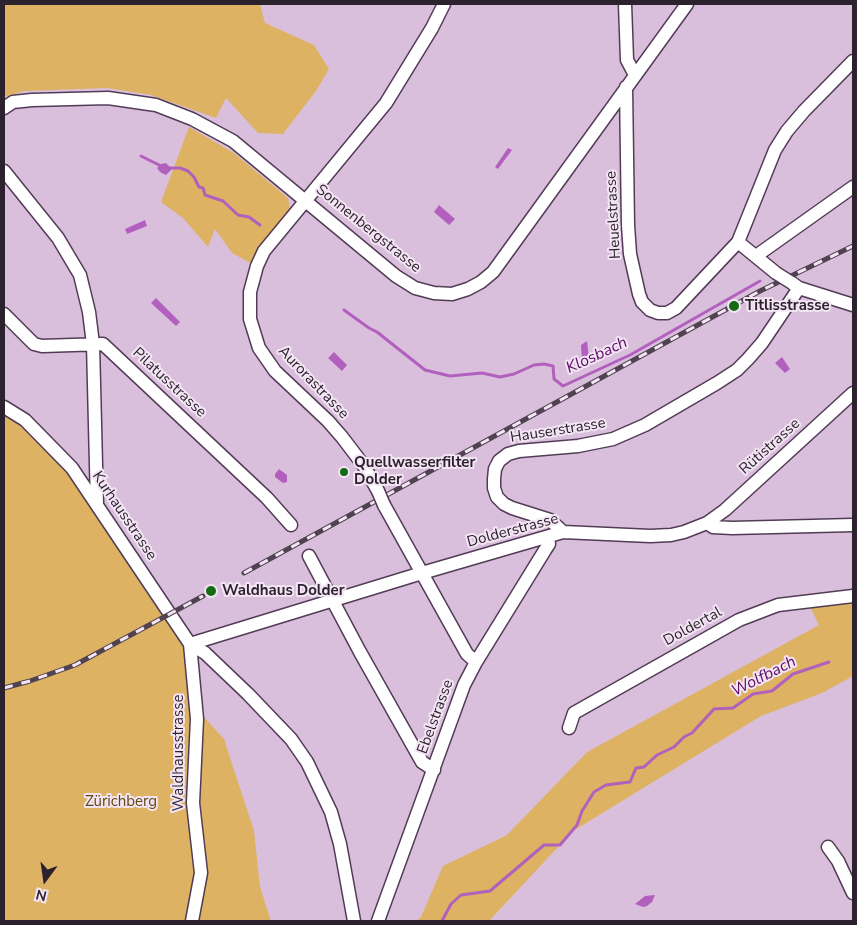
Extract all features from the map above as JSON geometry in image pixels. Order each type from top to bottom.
[{"type":"street","name":"Aurorastrasse","points":[[444,4],[432,28],[386,103],[264,251],[257,266],[250,292],[250,319],[259,348],[275,371],[328,422],[364,466],[467,654],[476,662]]},
{"type":"street","points":[[625,4],[626,60],[634,75]]},
{"type":"street","name":"Sonnenbergstrasse","points":[[4,108],[13,102],[32,100],[108,98],[156,105],[192,118],[234,141],[396,276],[414,288],[434,293],[452,294],[468,289],[481,282],[493,272],[687,4]]},
{"type":"street","points":[[853,61],[804,111],[775,150],[738,242],[795,286],[853,305]]},
{"type":"street","name":"Heuelstrasse","points":[[626,87],[630,254],[642,302],[650,310],[658,313],[668,313],[676,308],[738,242]]},
{"type":"street","points":[[4,171],[58,238],[80,276],[89,312],[93,344],[97,505]]},
{"type":"street","points":[[756,256],[853,187]]},
{"type":"street","name":"Hauserstrasse","points":[[563,532],[550,520],[504,504],[498,497],[494,478],[495,469],[499,461],[508,454],[519,450],[578,446],[613,439],[646,425],[717,383],[748,359],[762,343],[795,286]]},
{"type":"street","name":"Pilatusstrasse","points":[[4,314],[34,344],[42,346],[103,344],[267,498],[291,525]]},
{"type":"street","name":"Rütistrasse","points":[[707,523],[725,510],[853,393]]},
{"type":"street","name":"Kurhausstrasse","points":[[4,407],[25,420],[72,468],[190,644],[205,652],[291,738],[307,762],[332,812],[340,844],[354,921]]},
{"type":"street","points":[[707,523],[713,527],[732,528],[853,524]]},
{"type":"street","name":"Dolderstrasse","points":[[190,644],[563,532],[650,536],[671,535],[707,523]]},
{"type":"street","name":"Ebelstrasse","points":[[378,921],[464,685],[476,662],[549,544],[548,537]]},
{"type":"street","points":[[309,556],[422,762],[434,770]]},
{"type":"street","name":"Doldertal","points":[[569,728],[574,713],[739,620],[778,605],[853,596]]},
{"type":"street","points":[[205,652],[207,638]]},
{"type":"street","name":"Waldhausstrasse","points":[[190,644],[197,719],[193,803],[201,873],[192,921]]},
{"type":"street","points":[[828,846],[838,861],[853,893]]},
{"type":"green space","points":[[4,4],[260,4],[265,23],[314,45],[329,69],[316,91],[283,134],[258,133],[226,98],[216,118],[151,95],[107,88],[25,91],[4,97]]},
{"type":"green space","points":[[189,127],[234,153],[288,198],[290,210],[254,265],[232,253],[215,229],[208,247],[183,218],[161,202]]},
{"type":"green space","name":"Zürichberg","points":[[4,407],[43,437],[187,644],[193,705],[224,739],[254,831],[260,887],[271,921],[4,921]]},
{"type":"green space","points":[[853,602],[853,676],[822,693],[761,716],[573,831],[489,921],[416,921],[421,917],[443,866],[507,835],[587,752],[819,625],[809,605]]},
{"type":"shaded area","points":[[508,148],[512,150],[498,169],[495,167]]},
{"type":"shaded area","points":[[166,163],[172,169],[166,175],[157,168],[161,164]]},
{"type":"shaded area","points":[[439,205],[455,219],[449,225],[434,212]]},
{"type":"shaded area","points":[[145,220],[147,226],[127,234],[125,229]]},
{"type":"shaded area","points":[[156,298],[180,322],[176,326],[151,303]]},
{"type":"shaded area","points":[[587,341],[589,358],[582,362],[581,345]]},
{"type":"shaded area","points":[[334,352],[347,365],[342,371],[328,358]]},
{"type":"shaded area","points":[[782,357],[790,369],[785,373],[775,363]]},
{"type":"shaded area","points":[[279,469],[287,475],[287,482],[283,483],[275,477]]},
{"type":"shaded area","points":[[655,895],[652,902],[647,906],[643,907],[635,904],[645,896]]},
{"type":"waterway","name":"Klosbach","points":[[141,156],[161,166]]},
{"type":"waterway","name":"Klosbach","points":[[169,168],[180,168],[188,171],[194,177],[199,187],[203,188],[205,195],[223,201],[238,215],[249,217],[260,225]]},
{"type":"waterway","name":"Klosbach","points":[[344,310],[377,332],[425,370],[450,376],[482,373],[500,377],[514,374],[534,365],[544,364],[553,366],[554,379],[563,386],[630,355],[760,281]]},
{"type":"waterway","name":"Wolfbach","points":[[442,921],[451,904],[461,895],[490,891],[544,845],[560,845],[577,825],[582,811],[594,792],[606,785],[630,782],[636,768],[644,767],[657,755],[674,747],[684,737],[692,733],[714,709],[733,708],[753,694],[772,691],[793,674],[829,662]]},
{"type":"railway","points":[[244,573],[760,291],[853,246]]},
{"type":"railway","points":[[4,688],[75,665],[203,596]]},
{"type":"place","name":"Titlisstrasse","points":[[734,306]]},
{"type":"place","name":"Quellwasserfilter Dolder","points":[[344,472]]},
{"type":"place","name":"Waldhaus Dolder","points":[[211,591]]}]
